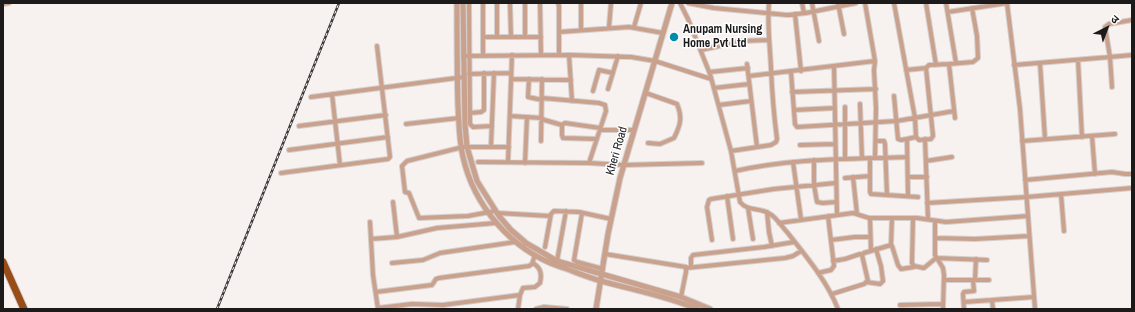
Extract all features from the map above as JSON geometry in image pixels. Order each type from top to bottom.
[{"type":"highway","points":[[3,262],[24,309]]},
{"type":"street","points":[[3,4],[9,3]]},
{"type":"street","points":[[457,3],[462,76],[464,147]]},
{"type":"street","points":[[463,3],[466,56]]},
{"type":"street","points":[[469,3],[466,56],[462,76],[459,118],[464,147],[477,181],[493,212],[496,223],[514,242],[556,266],[602,276],[681,297],[710,309]]},
{"type":"street","points":[[483,3],[483,56]]},
{"type":"street","points":[[497,3],[497,37]]},
{"type":"street","points":[[510,3],[511,37]]},
{"type":"street","points":[[524,37],[525,3]]},
{"type":"street","points":[[540,3],[541,55]]},
{"type":"street","points":[[558,3],[559,55]]},
{"type":"street","points":[[581,3],[581,30]]},
{"type":"street","points":[[609,28],[611,3]]},
{"type":"street","points":[[634,27],[641,3]]},
{"type":"street","name":"Kheri Road","points":[[596,309],[618,184],[656,61],[672,3]]},
{"type":"street","points":[[680,3],[710,72],[731,151],[738,195],[742,206],[767,212],[772,215],[818,273],[832,294],[838,309]]},
{"type":"street","points":[[688,3],[718,8],[795,14],[838,5],[856,3]]},
{"type":"street","points":[[718,8],[720,3]]},
{"type":"street","points":[[731,151],[771,145],[776,142],[777,139],[768,40],[769,3]]},
{"type":"street","points":[[802,3],[804,13]]},
{"type":"street","points":[[812,3],[819,41]]},
{"type":"street","points":[[864,3],[875,62],[875,158]]},
{"type":"street","points":[[894,3],[916,137]]},
{"type":"street","points":[[926,3],[936,65]]},
{"type":"street","points":[[946,3],[956,63]]},
{"type":"street","points":[[948,12],[1007,3],[1020,109],[1034,309]]},
{"type":"street","points":[[838,5],[844,34]]},
{"type":"street","points":[[906,70],[926,68],[936,65],[973,62],[978,58],[977,36],[972,8]]},
{"type":"street","points":[[795,14],[801,70]]},
{"type":"street","points":[[1112,87],[1110,57],[1105,27],[1109,24],[1132,20]]},
{"type":"street","points":[[559,32],[634,27],[663,33]]},
{"type":"street","points":[[483,37],[541,38]]},
{"type":"street","points":[[701,50],[742,41],[768,40]]},
{"type":"street","points":[[281,173],[389,158],[391,154],[381,87],[377,46]]},
{"type":"street","points":[[508,162],[512,55]]},
{"type":"street","points":[[569,55],[572,101]]},
{"type":"street","points":[[1014,65],[1132,55]]},
{"type":"street","points":[[466,56],[618,56],[656,61],[711,79]]},
{"type":"street","points":[[608,90],[618,56]]},
{"type":"street","points":[[1078,60],[1082,137]]},
{"type":"street","points":[[749,76],[875,62]]},
{"type":"street","points":[[1040,63],[1045,139]]},
{"type":"street","points":[[949,64],[954,118]]},
{"type":"street","points":[[710,72],[748,66],[757,147]]},
{"type":"street","points":[[834,66],[837,215]]},
{"type":"street","points":[[894,96],[898,139],[901,140],[916,137],[919,140],[931,139],[933,136],[932,115],[926,68]]},
{"type":"street","points":[[593,91],[599,70],[613,72]]},
{"type":"street","points":[[790,72],[796,126],[876,122],[914,118],[954,111]]},
{"type":"street","points":[[470,113],[481,112],[484,110],[484,73]]},
{"type":"street","points":[[311,97],[484,73],[512,73]]},
{"type":"street","points":[[491,146],[494,73]]},
{"type":"street","points":[[462,76],[470,113],[471,127],[492,126]]},
{"type":"street","points":[[511,79],[571,80]]},
{"type":"street","points":[[529,79],[528,97],[599,103],[605,105],[606,111],[589,163]]},
{"type":"street","points":[[541,141],[542,79]]},
{"type":"street","points":[[714,88],[750,84]]},
{"type":"street","points":[[792,92],[876,89]]},
{"type":"street","points":[[646,93],[677,104],[680,110],[680,125],[674,138],[660,144],[648,143]]},
{"type":"street","points":[[332,94],[340,165]]},
{"type":"street","points":[[719,105],[751,101]]},
{"type":"street","points":[[860,104],[862,158]]},
{"type":"street","points":[[845,107],[845,159]]},
{"type":"street","points":[[794,110],[835,108]]},
{"type":"street","points":[[299,126],[386,115]]},
{"type":"street","points":[[510,116],[542,118],[562,125],[565,123],[600,129],[634,130]]},
{"type":"street","points":[[525,163],[527,117]]},
{"type":"street","points":[[406,124],[459,118]]},
{"type":"street","points":[[562,125],[563,138],[597,139]]},
{"type":"street","points":[[1022,141],[1115,134]]},
{"type":"street","points":[[1092,136],[1095,174]]},
{"type":"street","points":[[289,150],[388,137]]},
{"type":"street","points":[[906,139],[908,196]]},
{"type":"street","points":[[925,139],[928,219]]},
{"type":"street","points":[[876,140],[885,142],[887,195]]},
{"type":"street","points":[[800,145],[835,144]]},
{"type":"street","points":[[509,147],[464,147],[405,162],[402,166],[405,192],[409,193],[419,218],[462,216],[493,212],[550,216]]},
{"type":"street","points":[[735,171],[753,167],[814,160],[907,157]]},
{"type":"street","points":[[926,161],[952,157]]},
{"type":"street","points":[[870,158],[870,193],[918,197]]},
{"type":"street","points":[[814,160],[814,185],[818,202],[836,202]]},
{"type":"street","points":[[478,162],[589,163],[624,165],[702,163]]},
{"type":"street","points":[[793,162],[801,219]]},
{"type":"street","points":[[1025,180],[1112,172],[1132,174]]},
{"type":"street","points":[[845,178],[870,176]]},
{"type":"street","points":[[853,177],[857,214]]},
{"type":"street","points":[[908,178],[927,177]]},
{"type":"street","points":[[712,240],[708,203],[711,199],[796,186],[836,183]]},
{"type":"street","points":[[928,203],[1026,197],[1132,188]]},
{"type":"street","points":[[1061,194],[1064,231]]},
{"type":"street","points":[[727,196],[733,239]]},
{"type":"street","points":[[392,202],[397,237]]},
{"type":"street","points":[[748,208],[753,239]]},
{"type":"street","points":[[545,247],[550,216],[554,211],[582,213],[611,219]]},
{"type":"street","points":[[556,261],[566,211]]},
{"type":"street","points":[[493,212],[526,243],[556,261],[697,309]]},
{"type":"street","points":[[767,212],[772,246]]},
{"type":"street","points":[[582,213],[574,260],[602,276]]},
{"type":"street","points":[[778,223],[801,219],[857,214],[870,218],[913,218],[935,221],[1028,216]]},
{"type":"street","points":[[818,273],[831,270],[834,266],[828,216]]},
{"type":"street","points":[[870,218],[871,251]]},
{"type":"street","points":[[866,282],[868,281],[867,276],[861,257],[864,253],[891,245],[892,218]]},
{"type":"street","points":[[892,246],[898,265],[901,269],[914,267],[913,218]]},
{"type":"street","points":[[900,304],[943,306],[943,268],[934,252],[935,221]]},
{"type":"street","points":[[370,222],[378,308],[412,304],[437,305],[520,295]]},
{"type":"street","points":[[371,239],[397,237],[437,228],[496,223]]},
{"type":"street","points":[[935,238],[975,239],[1029,236]]},
{"type":"street","points":[[831,240],[870,237]]},
{"type":"street","points":[[392,263],[423,260],[440,253],[514,242]]},
{"type":"street","points":[[681,297],[691,258],[694,255],[794,242]]},
{"type":"street","points":[[832,294],[866,282],[880,284],[883,281],[876,249]]},
{"type":"street","points":[[605,254],[689,268],[785,258],[793,256],[801,251]]},
{"type":"street","points":[[833,261],[860,254]]},
{"type":"street","points":[[376,292],[432,285],[437,278],[529,266],[533,263],[535,255]]},
{"type":"street","points":[[913,265],[919,268],[924,268],[936,258],[987,260]]},
{"type":"street","points":[[964,309],[963,293],[974,291],[976,259]]},
{"type":"street","points":[[518,309],[520,295],[523,288],[535,287],[540,283],[541,273],[538,266],[533,263]]},
{"type":"street","points":[[944,280],[989,280]]},
{"type":"street","points":[[964,302],[1034,297]]},
{"type":"street","points":[[992,300],[993,309]]},
{"type":"street","points":[[536,309],[552,307],[567,309]]},
{"type":"railway","points":[[217,309],[339,3]]},
{"type":"place","name":"Anupam Nursing Home Pvt Ltd","points":[[674,37]]}]
